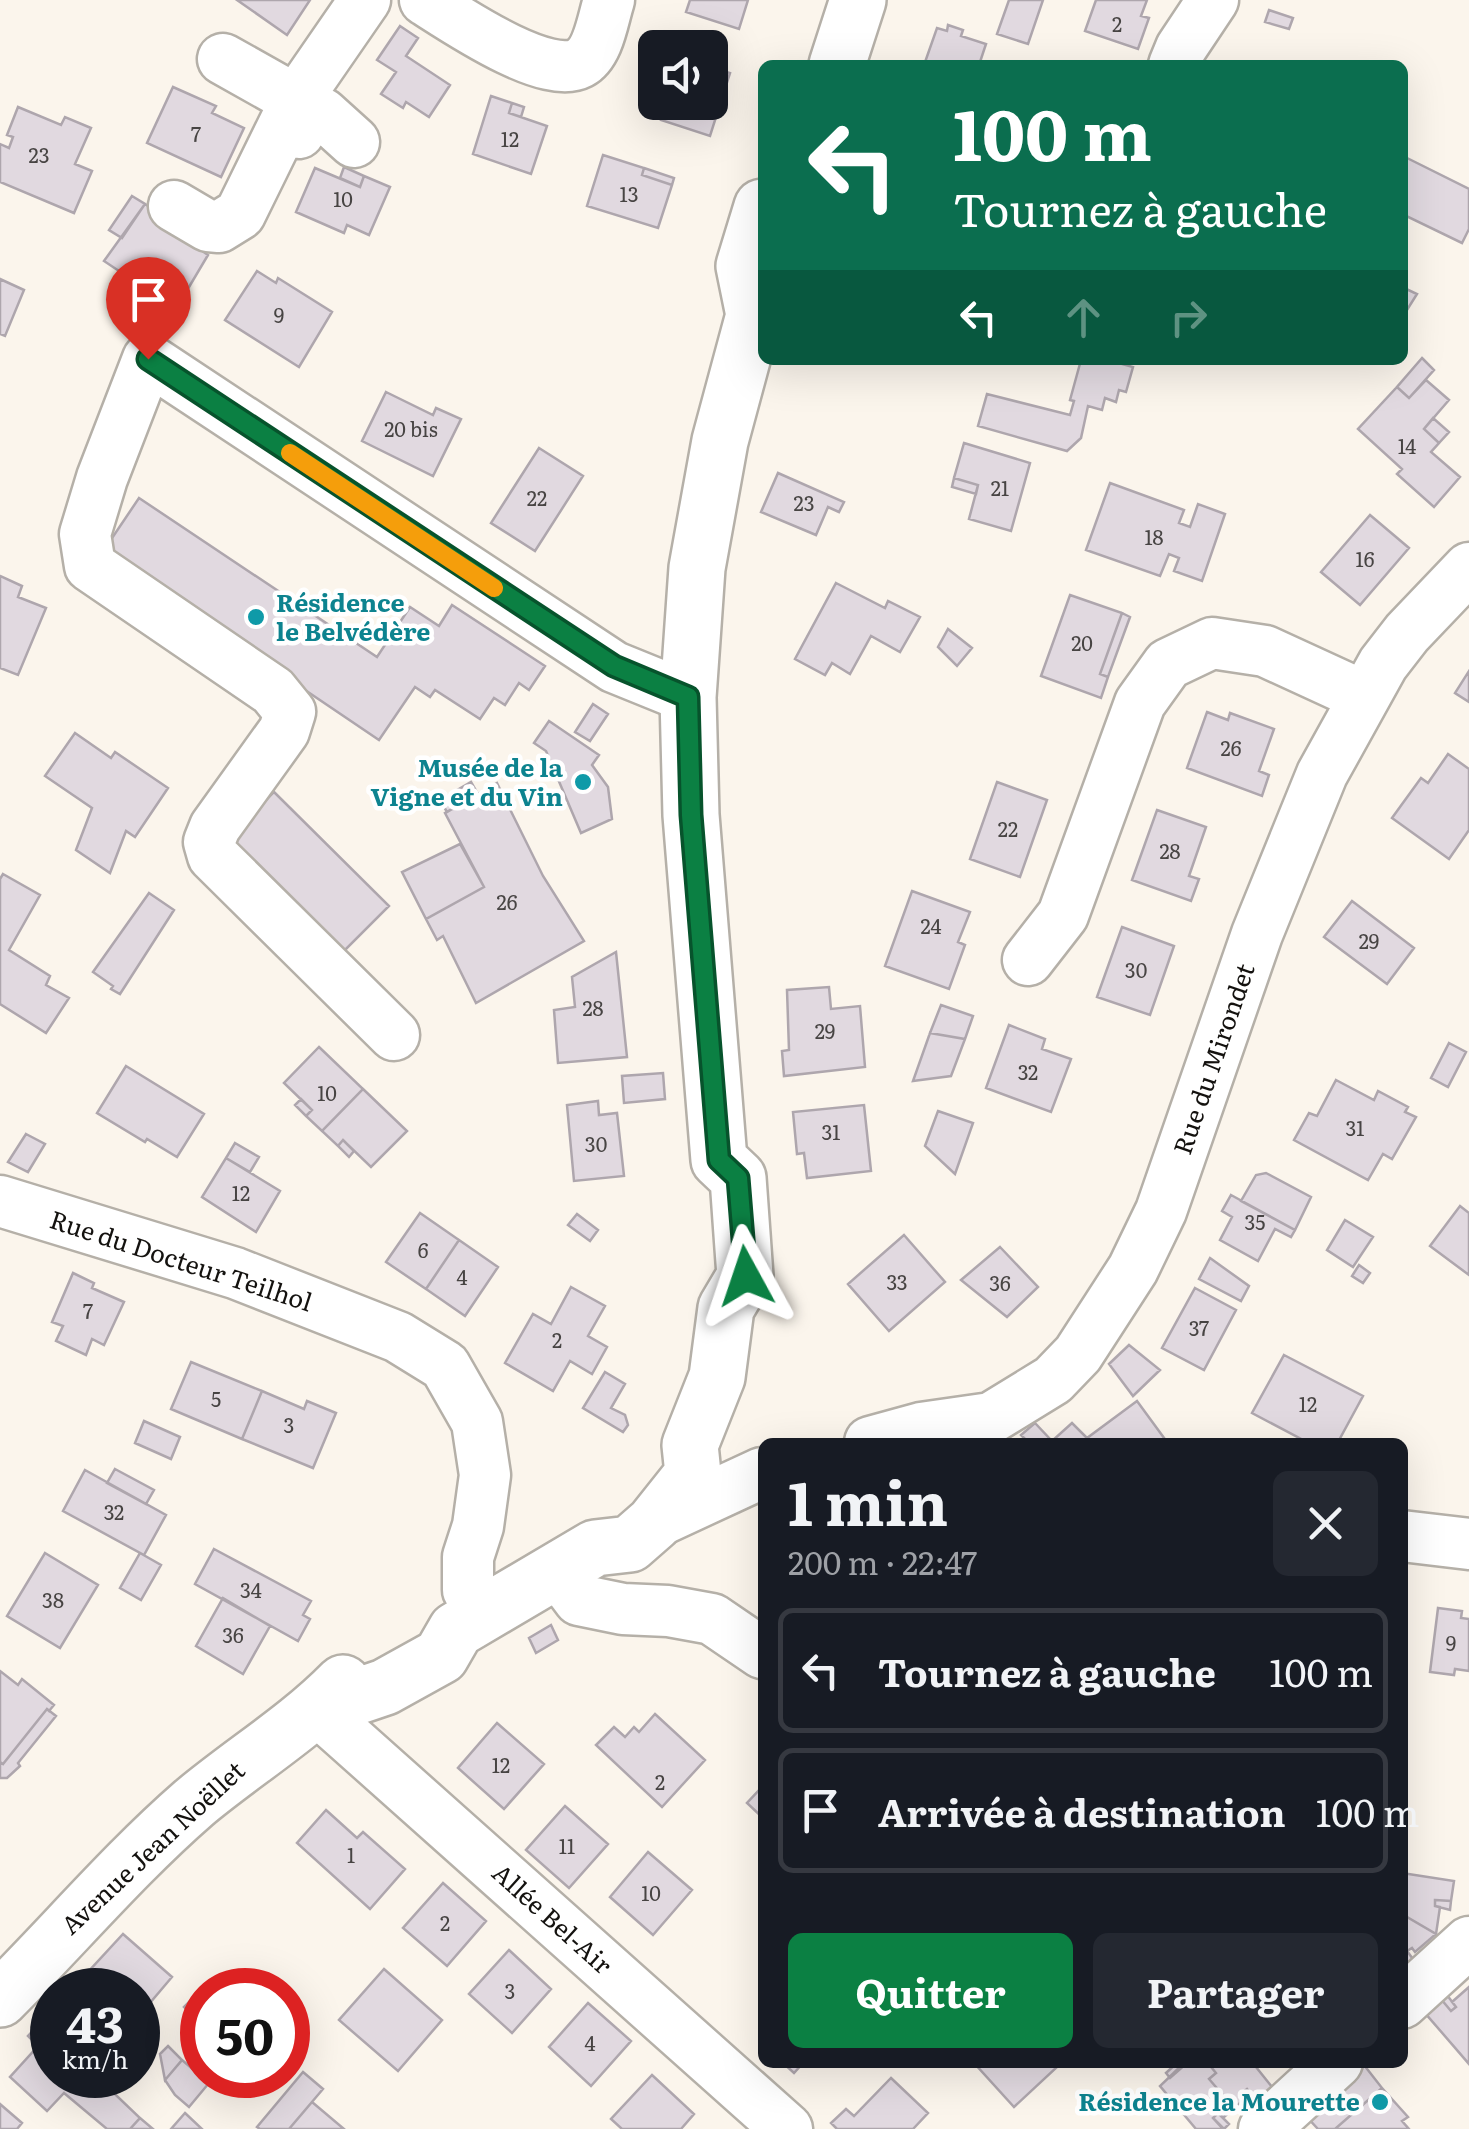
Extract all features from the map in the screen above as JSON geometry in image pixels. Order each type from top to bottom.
[{"type":"main road","points":[[839,60],[858,0]]},
{"type":"main road","name":"Avenue Jean Noëllet","points":[[0,1998],[191,1806],[254,1754],[317,1710],[385,1687],[442,1656],[472,1622],[577,1560],[630,1544],[654,1523],[693,1474],[690,1445],[717,1377],[726,1308],[710,1273],[704,1180],[719,1160],[691,815],[688,697],[697,568],[720,441],[758,310],[744,266],[758,220]]},
{"type":"main road","name":"Avenue Jean Noëllet","points":[[577,1560],[666,1450],[690,1445]]},
{"type":"street","points":[[174,206],[208,226],[220,227],[231,222],[249,198],[296,100],[365,0]]},
{"type":"street","points":[[425,0],[492,44],[560,67],[580,62],[593,49],[609,0]]},
{"type":"street","points":[[1176,60],[1212,0]]},
{"type":"street","points":[[223,59],[323,114],[354,142]]},
{"type":"street","points":[[252,244],[301,130],[296,100]]},
{"type":"street","points":[[394,1035],[213,856],[209,842],[215,826],[284,731],[290,712],[273,691],[90,566],[85,534],[148,359],[614,666],[688,697]]},
{"type":"street","name":"Rue du Mirondet","points":[[885,1438],[921,1428],[991,1418],[1053,1380],[1087,1340],[1133,1269],[1161,1212],[1257,934],[1322,774],[1363,696],[1407,633],[1469,568]]},
{"type":"street","points":[[1028,960],[1063,915],[1140,703],[1168,664],[1212,643],[1264,651],[1363,696]]},
{"type":"street","name":"Rue du Docteur Teilhol","points":[[0,1202],[235,1273],[398,1337],[445,1366],[477,1422],[484,1475],[478,1526],[468,1557],[472,1622]]},
{"type":"street","points":[[690,1445],[729,1468],[758,1472]]},
{"type":"street","points":[[654,1523],[758,1475]]},
{"type":"street","points":[[1408,1537],[1469,1544]]},
{"type":"street","points":[[577,1560],[579,1600],[623,1610],[668,1611],[712,1619],[758,1649]]},
{"type":"street","name":"Allée Bel-Air","points":[[317,1710],[787,2129]]},
{"type":"street","points":[[1408,1998],[1469,1942]]},
{"type":"street","points":[[1264,2129],[1330,2068]]},
{"type":"building","points":[[237,0],[310,0],[287,35]]},
{"type":"building","points":[[690,0],[748,0],[739,29],[686,12]]},
{"type":"building","points":[[1009,0],[1043,0],[1028,44],[997,34]]},
{"type":"building","points":[[1096,0],[1147,0],[1141,16],[1149,18],[1138,49],[1085,31]]},
{"type":"building","points":[[1269,10],[1293,18],[1289,29],[1265,22]]},
{"type":"building","points":[[948,25],[963,30],[961,36],[986,44],[981,60],[926,60],[937,28],[947,31]]},
{"type":"building","points":[[400,26],[418,38],[406,56],[450,85],[429,117],[406,102],[403,108],[381,94],[396,72],[377,60]]},
{"type":"building","points":[[173,87],[216,106],[212,113],[244,128],[221,177],[147,143]]},
{"type":"building","points":[[491,96],[512,103],[509,113],[547,126],[531,174],[473,154]]},
{"type":"building","points":[[512,103],[524,107],[521,117],[509,113]]},
{"type":"building","points":[[18,107],[61,125],[65,117],[91,128],[75,164],[92,171],[74,213],[0,182],[0,144],[9,148],[13,137],[7,135]]},
{"type":"building","points":[[661,120],[715,120],[710,136]]},
{"type":"building","points":[[603,155],[644,168],[642,175],[672,185],[658,228],[587,206]]},
{"type":"building","points":[[1408,158],[1469,189],[1469,229],[1462,243],[1408,217]]},
{"type":"building","points":[[344,167],[364,176],[360,187],[340,178]]},
{"type":"building","points":[[315,168],[360,187],[364,176],[390,187],[369,235],[347,225],[344,233],[296,212]]},
{"type":"building","points":[[644,168],[674,178],[672,185],[642,175]]},
{"type":"building","points":[[132,196],[145,204],[122,238],[109,230]]},
{"type":"building","points":[[145,204],[192,235],[188,241],[208,255],[176,309],[104,261]]},
{"type":"building","points":[[257,271],[276,283],[278,278],[332,312],[299,367],[225,320]]},
{"type":"building","points":[[0,279],[24,290],[5,336],[0,334]]},
{"type":"building","points":[[1408,290],[1417,294],[1408,308]]},
{"type":"building","points":[[1422,358],[1434,370],[1409,398],[1397,387]]},
{"type":"building","points":[[1080,365],[1133,367],[1126,392],[1119,390],[1116,402],[1105,398],[1102,410],[1088,406],[1081,438],[1067,451],[978,426],[987,394],[1070,415],[1074,401],[1070,400]]},
{"type":"building","points":[[1426,380],[1449,400],[1424,429],[1439,443],[1431,452],[1460,477],[1434,507],[1397,474],[1402,469],[1358,429],[1397,387],[1409,398]]},
{"type":"building","points":[[386,392],[433,415],[436,408],[461,419],[433,476],[362,441]]},
{"type":"building","points":[[1433,418],[1449,432],[1439,443],[1424,429]]},
{"type":"building","points":[[964,443],[1030,463],[1011,531],[969,519],[978,485],[954,478]]},
{"type":"building","points":[[539,448],[583,476],[535,551],[491,523]]},
{"type":"building","points":[[778,473],[844,502],[839,512],[828,507],[816,535],[761,512]]},
{"type":"building","points":[[954,478],[978,485],[976,494],[952,487]]},
{"type":"building","points":[[1110,483],[1184,510],[1179,523],[1190,527],[1198,504],[1225,514],[1202,581],[1174,571],[1179,558],[1169,554],[1160,576],[1086,550]]},
{"type":"building","name":"Résidence le Belvédère","points":[[139,498],[377,657],[410,607],[439,626],[452,605],[545,666],[529,690],[519,683],[505,705],[494,698],[480,719],[435,690],[430,697],[415,687],[379,740],[102,553]]},
{"type":"building","points":[[1370,515],[1409,548],[1360,605],[1321,572]]},
{"type":"building","points":[[0,576],[22,586],[18,597],[46,608],[18,675],[0,668]]},
{"type":"building","points":[[836,583],[885,608],[888,601],[920,617],[900,652],[871,636],[850,674],[832,663],[825,675],[795,659]]},
{"type":"building","points":[[1070,595],[1122,613],[1100,674],[1108,677],[1101,698],[1041,676]]},
{"type":"building","points":[[1122,613],[1130,617],[1108,677],[1100,674]]},
{"type":"building","points":[[948,629],[972,648],[957,666],[938,647]]},
{"type":"building","points":[[1469,671],[1469,702],[1455,693]]},
{"type":"building","points":[[593,704],[608,714],[590,741],[575,732]]},
{"type":"building","points":[[1207,712],[1228,720],[1230,713],[1274,729],[1259,771],[1269,775],[1262,796],[1187,768]]},
{"type":"building","name":"Musée de la Vigne et du Vin","points":[[549,721],[599,755],[592,765],[608,787],[612,819],[581,833],[546,751],[534,743]]},
{"type":"building","points":[[75,733],[111,758],[115,752],[168,788],[135,837],[126,831],[110,873],[76,850],[92,808],[45,776]]},
{"type":"building","points":[[1448,754],[1469,769],[1469,830],[1449,859],[1392,818],[1421,778],[1428,783]]},
{"type":"building","points":[[471,782],[478,794],[447,812],[440,800]]},
{"type":"building","points":[[997,782],[1047,800],[1020,877],[970,859]]},
{"type":"building","points":[[497,783],[543,876],[584,941],[476,1003],[443,936],[437,940],[426,919],[484,887],[445,813]]},
{"type":"building","points":[[274,792],[389,906],[342,953],[227,840]]},
{"type":"building","points":[[1157,810],[1206,827],[1189,876],[1199,879],[1191,901],[1132,880]]},
{"type":"building","points":[[460,844],[484,887],[426,919],[402,872]]},
{"type":"building","points":[[3,874],[40,895],[9,950],[50,976],[46,985],[69,998],[46,1033],[0,1004]]},
{"type":"building","points":[[912,891],[970,912],[958,942],[965,945],[949,989],[885,966]]},
{"type":"building","points":[[149,893],[174,910],[120,994],[93,972]]},
{"type":"building","points":[[1352,901],[1414,948],[1387,984],[1324,937]]},
{"type":"building","points":[[1122,927],[1174,946],[1150,1015],[1097,997]]},
{"type":"building","points":[[616,952],[627,1057],[558,1063],[554,1010],[575,1007],[572,977]]},
{"type":"building","points":[[829,987],[831,1009],[860,1006],[865,1067],[784,1076],[782,1051],[789,1050],[787,990]]},
{"type":"building","points":[[941,1005],[973,1016],[965,1039],[930,1033]]},
{"type":"building","points":[[1009,1025],[1045,1039],[1042,1049],[1071,1059],[1051,1112],[986,1088]]},
{"type":"building","points":[[930,1033],[965,1039],[951,1076],[913,1081]]},
{"type":"building","points":[[1449,1043],[1466,1052],[1448,1087],[1431,1078]]},
{"type":"building","points":[[319,1047],[363,1089],[322,1131],[306,1116],[312,1110],[284,1083]]},
{"type":"building","points":[[126,1066],[204,1114],[177,1157],[97,1113]]},
{"type":"building","points":[[663,1073],[665,1099],[624,1103],[622,1076]]},
{"type":"building","points":[[1336,1080],[1374,1100],[1378,1091],[1408,1107],[1405,1112],[1416,1117],[1392,1159],[1383,1154],[1368,1180],[1294,1140],[1309,1113],[1317,1116]]},
{"type":"building","points":[[363,1089],[407,1131],[371,1167],[343,1140],[338,1146],[322,1131]]},
{"type":"building","points":[[301,1099],[312,1110],[306,1116],[295,1105]]},
{"type":"building","points":[[598,1101],[599,1115],[617,1113],[624,1176],[574,1181],[567,1105]]},
{"type":"building","points":[[864,1105],[871,1171],[807,1178],[804,1153],[797,1154],[793,1112]]},
{"type":"building","points":[[938,1111],[973,1123],[955,1174],[925,1146]]},
{"type":"building","points":[[26,1134],[45,1144],[28,1172],[8,1162]]},
{"type":"building","points":[[343,1140],[354,1151],[349,1157],[338,1146]]},
{"type":"building","points":[[235,1143],[259,1157],[250,1172],[226,1158]]},
{"type":"building","points":[[226,1158],[280,1191],[256,1232],[202,1197]]},
{"type":"building","points":[[1266,1173],[1311,1197],[1295,1230],[1241,1201],[1256,1175]]},
{"type":"building","points":[[1231,1195],[1295,1230],[1291,1237],[1275,1229],[1258,1261],[1220,1240],[1232,1217],[1222,1211]]},
{"type":"building","points":[[1460,1206],[1469,1213],[1469,1275],[1430,1246]]},
{"type":"building","points":[[420,1213],[459,1240],[426,1289],[386,1262]]},
{"type":"building","points":[[577,1214],[598,1230],[590,1241],[568,1225]]},
{"type":"building","points":[[1345,1220],[1373,1237],[1353,1267],[1327,1250]]},
{"type":"building","points":[[904,1235],[945,1282],[889,1331],[848,1284]]},
{"type":"building","points":[[459,1240],[498,1267],[465,1316],[426,1289]]},
{"type":"building","points":[[1000,1247],[1038,1287],[1007,1317],[961,1280]]},
{"type":"building","points":[[1210,1258],[1249,1286],[1241,1301],[1199,1279]]},
{"type":"building","points":[[1359,1265],[1370,1273],[1363,1283],[1352,1276]]},
{"type":"building","points":[[73,1273],[94,1283],[92,1288],[124,1302],[104,1345],[92,1339],[86,1355],[56,1341],[63,1326],[52,1322]]},
{"type":"building","points":[[571,1287],[605,1306],[588,1336],[607,1347],[592,1374],[570,1361],[553,1391],[505,1363],[533,1314],[551,1324]]},
{"type":"building","points":[[1195,1288],[1236,1310],[1204,1370],[1162,1348]]},
{"type":"building","points":[[1129,1345],[1160,1370],[1133,1396],[1109,1364]]},
{"type":"building","points":[[1284,1355],[1363,1396],[1340,1438],[1299,1438],[1252,1413]]},
{"type":"building","points":[[191,1362],[262,1391],[242,1439],[171,1409]]},
{"type":"building","points":[[605,1372],[625,1384],[611,1408],[625,1415],[628,1425],[623,1432],[583,1408]]},
{"type":"building","points":[[262,1391],[304,1409],[307,1401],[336,1413],[313,1468],[242,1439]]},
{"type":"building","points":[[1137,1401],[1164,1438],[1087,1438]]},
{"type":"building","points":[[144,1421],[180,1437],[171,1459],[135,1443]]},
{"type":"building","points":[[1035,1423],[1050,1438],[1024,1438],[1021,1435]]},
{"type":"building","points":[[1072,1423],[1087,1438],[1055,1438]]},
{"type":"building","points":[[115,1469],[154,1490],[146,1504],[107,1483]]},
{"type":"building","points":[[85,1470],[166,1515],[144,1555],[63,1511]]},
{"type":"building","points":[[214,1549],[311,1601],[303,1615],[310,1619],[298,1641],[195,1584]]},
{"type":"building","points":[[45,1553],[98,1585],[60,1648],[7,1616]]},
{"type":"building","points":[[140,1553],[161,1565],[141,1600],[120,1588]]},
{"type":"building","points":[[223,1598],[270,1626],[243,1674],[196,1646]]},
{"type":"building","points":[[1438,1608],[1462,1611],[1461,1618],[1469,1619],[1469,1671],[1455,1669],[1454,1675],[1430,1672]]},
{"type":"building","points":[[551,1625],[558,1640],[536,1653],[529,1638]]},
{"type":"building","points":[[0,1671],[18,1685],[22,1679],[54,1705],[3,1764],[0,1762]]},
{"type":"building","points":[[47,1709],[56,1716],[18,1763],[20,1766],[7,1778],[0,1778],[0,1762],[3,1764]]},
{"type":"building","points":[[655,1714],[705,1760],[662,1807],[596,1745],[614,1727],[625,1737],[634,1727],[639,1732]]},
{"type":"building","points":[[497,1723],[544,1764],[504,1809],[458,1768]]},
{"type":"building","points":[[758,1791],[758,1813],[747,1803]]},
{"type":"building","points":[[565,1806],[608,1844],[569,1888],[526,1850]]},
{"type":"building","points":[[326,1810],[357,1838],[363,1832],[405,1869],[370,1909],[297,1843]]},
{"type":"building","points":[[648,1852],[692,1890],[653,1935],[610,1897]]},
{"type":"building","points":[[1408,1874],[1454,1881],[1451,1901],[1435,1900],[1435,1906],[1440,1907],[1436,1934],[1408,1918]]},
{"type":"building","points":[[443,1883],[486,1921],[447,1966],[403,1928]]},
{"type":"building","points":[[1435,1900],[1451,1901],[1450,1910],[1435,1906]]},
{"type":"building","points":[[1408,1918],[1436,1934],[1415,1952],[1412,1948],[1408,1950]]},
{"type":"building","points":[[123,1934],[172,1977],[160,1991],[160,1968],[92,1968]]},
{"type":"building","points":[[509,1950],[551,1989],[512,2033],[469,1994]]},
{"type":"building","points":[[1408,1952],[1416,1963],[1408,1970]]},
{"type":"building","points":[[384,1969],[442,2020],[398,2071],[339,2020]]},
{"type":"building","points":[[1469,1987],[1469,2064],[1425,2013],[1441,1999],[1451,2011],[1456,2007],[1452,2002]]},
{"type":"building","points":[[1447,1995],[1456,2007],[1451,2011],[1441,1999]]},
{"type":"building","points":[[588,2003],[631,2041],[591,2086],[549,2047]]},
{"type":"building","points":[[168,2046],[180,2058],[165,2080],[160,2054]]},
{"type":"building","points":[[30,2055],[30,2095],[10,2077]]},
{"type":"building","points":[[180,2062],[180,2098],[196,2098],[189,2107],[175,2095],[165,2080]]},
{"type":"building","points":[[979,2068],[1056,2068],[1014,2107]]},
{"type":"building","points":[[1171,2068],[1181,2068],[1170,2078],[1166,2073]]},
{"type":"building","points":[[1179,2068],[1212,2068],[1216,2073],[1209,2079],[1234,2108],[1223,2118],[1218,2113],[1213,2118],[1223,2129],[1196,2129],[1160,2086]]},
{"type":"building","points":[[1212,2068],[1257,2068],[1272,2087],[1257,2101],[1247,2089],[1242,2093],[1246,2098],[1234,2108],[1209,2079],[1216,2073]]},
{"type":"building","points":[[1361,2068],[1366,2068],[1382,2088],[1335,2129],[1318,2129],[1306,2116]]},
{"type":"building","points":[[652,2075],[694,2114],[681,2129],[622,2129],[611,2119]]},
{"type":"building","points":[[310,2078],[323,2089],[289,2129],[257,2127],[281,2098],[310,2098]]},
{"type":"building","points":[[891,2078],[928,2113],[913,2129],[837,2129],[831,2123],[846,2109],[854,2116]]},
{"type":"building","name":"Résidence la Mourette","points":[[1382,2088],[1408,2117],[1402,2121],[1409,2129],[1335,2129]]},
{"type":"building","points":[[1247,2089],[1257,2101],[1250,2106],[1242,2093]]},
{"type":"building","points":[[33,2098],[59,2098],[47,2111]]},
{"type":"building","points":[[70,2098],[119,2098],[140,2118],[130,2129],[107,2129]]},
{"type":"building","points":[[312,2102],[344,2129],[289,2129]]},
{"type":"building","points":[[0,2104],[22,2123],[17,2129],[0,2129]]},
{"type":"building","points":[[185,2113],[202,2129],[171,2129]]},
{"type":"building","points":[[1218,2113],[1229,2124],[1224,2129],[1213,2118]]},
{"type":"building","points":[[140,2118],[153,2129],[130,2129]]},
{"type":"slow traffic","points":[[290,453],[494,588]]},
{"type":"place","name":"Résidence le Belvédère","points":[[256,617]]},
{"type":"place","name":"Musée de la Vigne et du Vin","points":[[583,782]]},
{"type":"place","name":"Résidence la Mourette","points":[[1380,2102]]},
{"type":"route","points":[[148,359],[614,666],[688,697],[691,815],[719,1160],[738,1178],[746,1276]]}]
